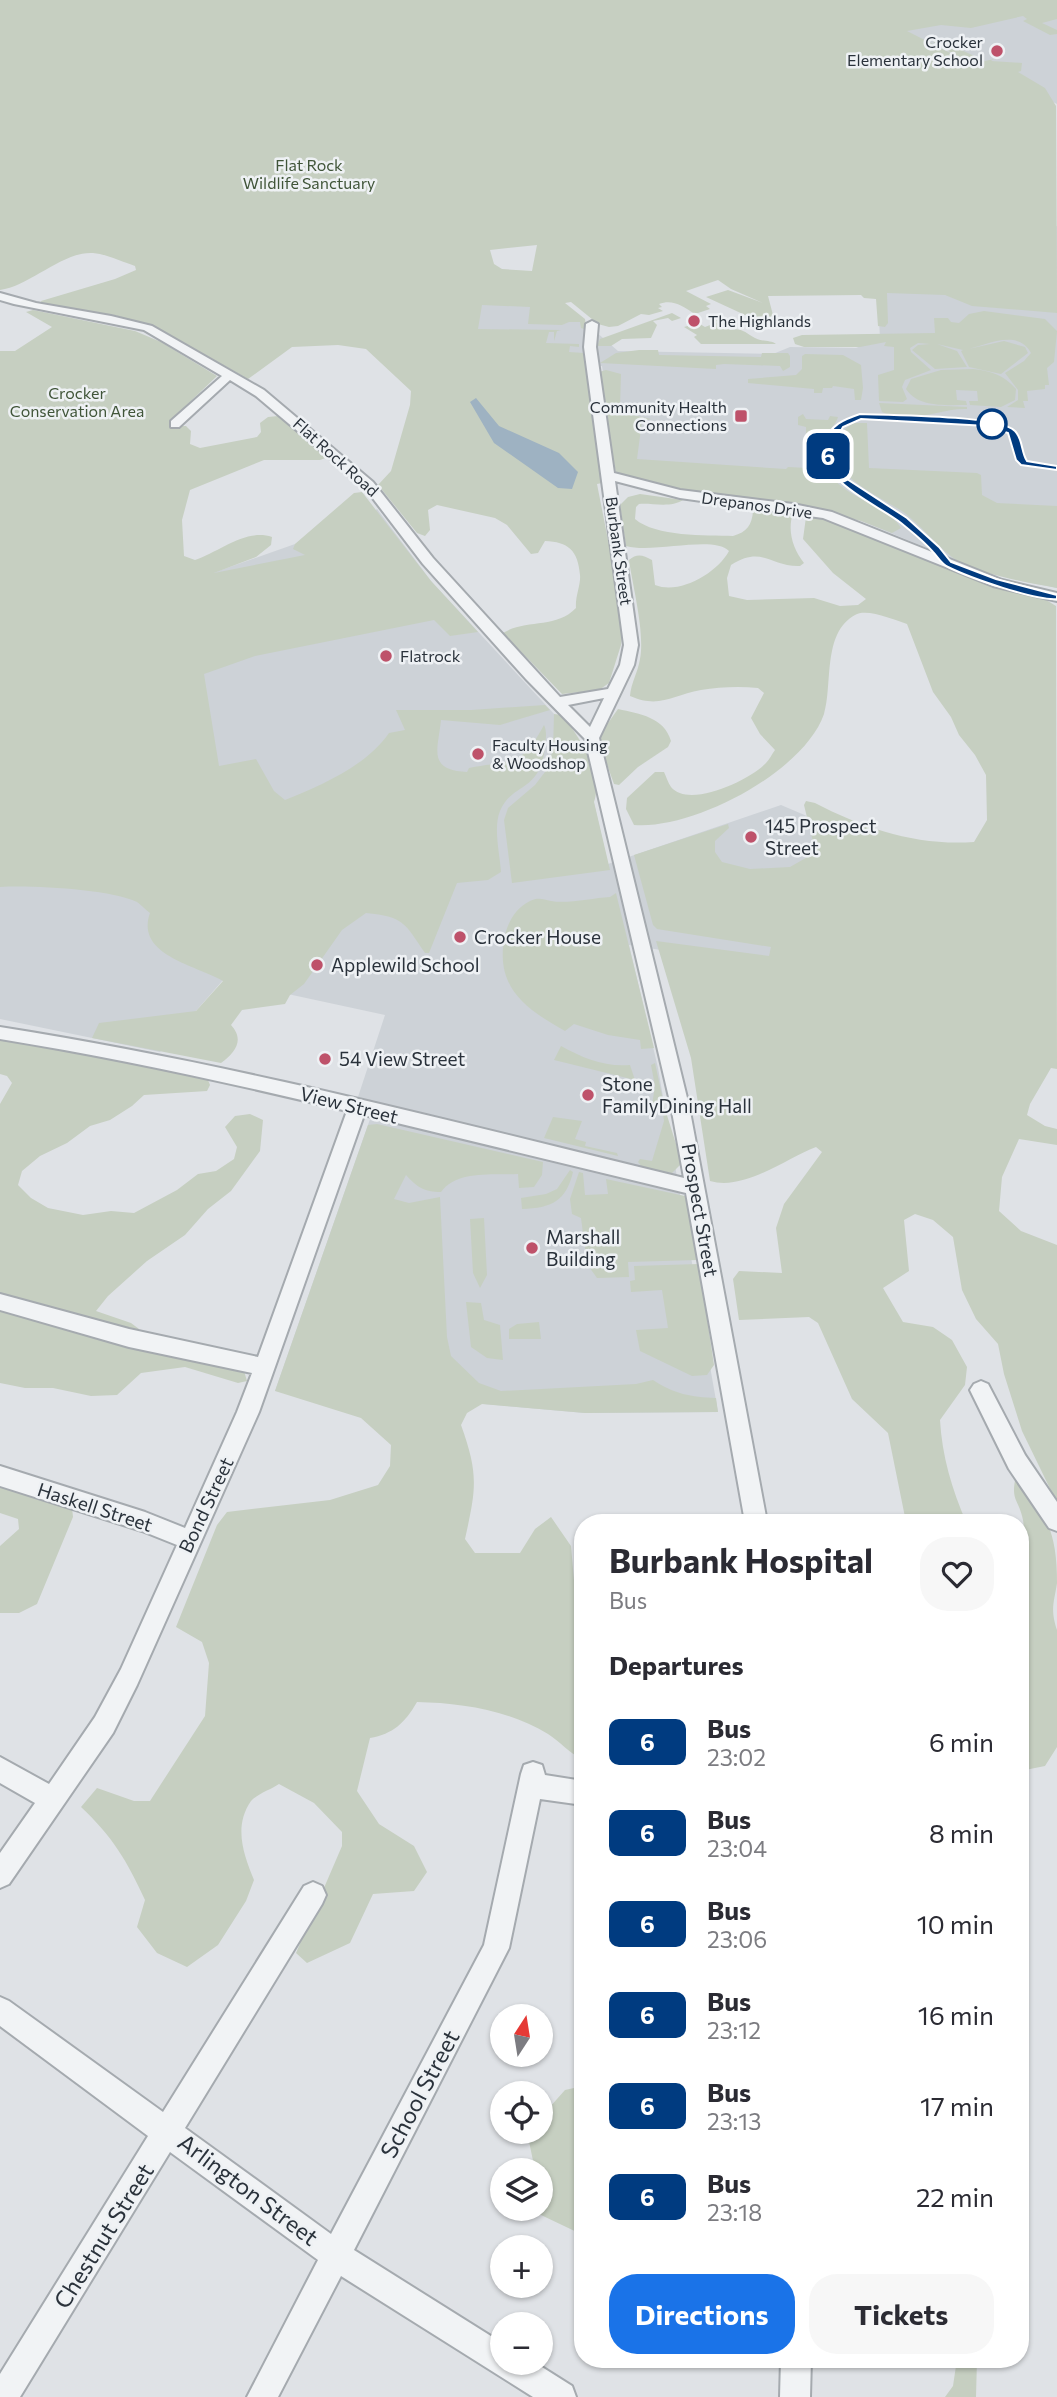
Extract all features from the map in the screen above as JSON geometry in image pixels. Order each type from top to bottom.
[{"type":"street","name":"Flat Rock Road","points":[[0,296],[33,306],[148,328],[269,399],[369,485],[428,561],[508,651],[592,738]]},
{"type":"street","name":"Burbank Street","points":[[592,324],[592,357],[631,645],[627,665],[592,738]]},
{"type":"street","points":[[175,425],[229,375]]},
{"type":"street","name":"Drepanos Drive","points":[[608,475],[656,490],[815,512],[857,525],[992,581],[1056,597]]},
{"type":"street","name":"Drepanos Drive","points":[[612,498],[626,493],[656,490]]},
{"type":"street","points":[[558,702],[615,692]]},
{"type":"street","name":"Prospect Street","points":[[592,738],[669,1056],[696,1188],[755,1514]]},
{"type":"street","name":"View Street","points":[[0,1032],[239,1078],[696,1188]]},
{"type":"street","name":"Bond Street","points":[[0,1875],[104,1725],[129,1677],[248,1412],[358,1107]]},
{"type":"street","points":[[0,1302],[129,1339],[264,1367]]},
{"type":"street","points":[[981,1390],[1017,1462],[1057,1521]]},
{"type":"street","name":"Haskell Street","points":[[0,1476],[145,1522],[189,1540]]},
{"type":"street","points":[[0,1769],[53,1800]]},
{"type":"street","name":"School Street","points":[[262,2397],[496,1948],[532,1779],[574,1791]]},
{"type":"street","name":"Chestnut Street","points":[[3,2397],[313,1895]]},
{"type":"street","name":"Arlington Street","points":[[0,2010],[335,2255],[490,2352]]},
{"type":"street","points":[[796,2368],[796,2397]]},
{"type":"street","name":"Arlington Street","points":[[526,2375],[561,2397]]},
{"type":"shaded area","name":"Crocker Elementary School","points":[[825,0],[1057,0],[1057,104],[1051,101]]},
{"type":"shaded area","points":[[1057,226],[1057,588],[1021,581],[956,560],[847,515],[620,471],[602,366],[431,360],[479,267],[580,318],[618,351],[773,354],[790,347],[856,348],[880,338],[877,282]]},
{"type":"shaded area","name":"Applewild School","points":[[377,509],[431,581],[580,742],[608,864],[781,805],[868,842],[1022,1006],[629,945],[658,1068],[718,1412],[585,1413],[427,1399],[275,1391],[376,1102],[358,1097],[385,1015],[223,980],[160,1052],[0,1019],[0,640],[170,588],[295,544],[347,534]]},
{"type":"green space","name":"Flat Rock Wildlife Sanctuary","points":[[0,0],[1057,0],[1057,19],[1042,23],[1057,30],[1057,34],[1050,35],[1023,21],[1027,19],[1023,16],[971,28],[941,25],[907,31],[962,59],[933,42],[940,40],[985,61],[994,59],[991,61],[1022,63],[1021,71],[1018,72],[1045,88],[1056,106],[1057,313],[972,306],[945,295],[887,293],[888,323],[885,327],[878,326],[876,299],[864,298],[861,295],[768,296],[773,315],[766,320],[745,315],[706,297],[728,290],[763,303],[718,280],[686,291],[711,304],[706,306],[710,309],[695,314],[669,302],[659,304],[662,307],[658,308],[663,311],[641,314],[618,326],[609,327],[598,324],[571,302],[565,303],[585,319],[584,329],[581,328],[580,322],[562,325],[528,324],[530,307],[482,305],[478,329],[561,330],[557,331],[554,341],[554,332],[549,332],[546,343],[579,344],[579,347],[570,346],[569,352],[584,353],[602,483],[597,484],[624,621],[621,645],[609,683],[599,690],[562,694],[503,633],[521,626],[559,619],[576,608],[580,575],[577,559],[570,549],[560,543],[545,541],[538,553],[531,554],[507,525],[495,518],[437,505],[428,510],[430,530],[425,536],[417,533],[378,485],[391,471],[410,405],[411,391],[366,349],[338,345],[292,347],[248,379],[156,327],[114,315],[42,304],[41,301],[136,270],[135,266],[93,253],[70,257],[23,282],[0,290]],"holes":[[[537,245],[532,271],[502,269],[494,264],[490,250]]]},
{"type":"green space","name":"Crocker Conservation Area","points":[[33,310],[135,331],[161,342],[217,376],[172,419],[172,426],[186,426],[191,431],[190,444],[200,448],[257,437],[261,432],[260,423],[268,417],[278,416],[331,456],[320,460],[264,460],[190,490],[182,520],[184,556],[195,560],[243,538],[262,535],[272,537],[271,545],[256,557],[214,573],[305,555],[293,549],[295,544],[354,493],[362,492],[431,581],[478,632],[450,636],[434,620],[255,656],[204,674],[219,766],[256,759],[274,791],[285,800],[356,765],[389,733],[405,730],[396,710],[471,710],[545,705],[550,710],[500,725],[441,720],[438,757],[440,763],[454,770],[467,772],[469,768],[506,762],[522,756],[544,725],[546,737],[538,772],[505,802],[500,811],[497,833],[501,872],[488,880],[457,883],[429,953],[425,953],[407,928],[396,919],[366,913],[342,930],[304,984],[290,995],[285,1004],[242,1010],[231,1025],[238,1041],[230,1055],[221,1063],[92,1038],[99,1023],[196,1011],[223,981],[170,957],[159,949],[151,939],[148,927],[150,913],[139,903],[90,891],[50,887],[0,887],[0,351],[15,351],[52,327],[26,312]]},
{"type":"green space","points":[[984,311],[1045,319],[1057,331],[1054,362],[1047,368],[1049,385],[1045,385],[1045,389],[1027,391],[1028,401],[1023,401],[1025,408],[1007,407],[1018,400],[1018,390],[1005,373],[1031,353],[1025,345],[1017,341],[1009,340],[999,341],[964,350],[1004,341],[1025,347],[1028,353],[1001,374],[969,367],[961,351],[963,350],[937,344],[957,351],[967,367],[935,369],[912,350],[918,345],[930,344],[918,343],[910,348],[911,352],[931,370],[905,380],[902,387],[907,399],[903,402],[879,401],[878,375],[894,370],[894,347],[884,346],[886,342],[860,347],[804,347],[795,344],[793,338],[802,335],[935,333],[934,318],[948,318],[951,322],[959,323],[969,314]]},
{"type":"green space","points":[[672,313],[681,318],[653,321],[657,325],[651,338],[622,339],[611,346],[597,346],[600,339]]},
{"type":"green space","points":[[716,317],[731,325],[725,328],[740,330],[776,344],[701,344],[694,337],[697,335],[684,327],[698,323],[705,327],[718,322],[711,319]]},
{"type":"green space","points":[[658,350],[659,355],[761,357],[762,353],[788,353],[790,367],[783,371],[780,366],[724,364],[716,365],[716,369],[600,363],[616,353]]},
{"type":"green space","points":[[843,355],[861,365],[861,400],[855,400],[854,389],[833,386],[823,388],[822,393],[814,393],[814,389],[748,383],[748,379],[796,375],[802,369],[802,356]]},
{"type":"green space","points":[[973,369],[1007,380],[1016,389],[1015,400],[1001,407],[970,405],[969,401],[978,401],[977,391],[956,390],[957,400],[966,401],[967,405],[942,405],[918,400],[906,389],[911,379],[941,370]]},
{"type":"green space","points":[[606,370],[621,374],[620,409],[628,414],[651,419],[642,421],[637,459],[786,469],[807,468],[806,427],[798,425],[798,417],[803,414],[806,419],[828,420],[830,416],[838,417],[825,436],[823,444],[824,461],[830,475],[840,485],[892,518],[901,528],[892,533],[861,521],[815,509],[661,487],[616,473],[598,378],[599,372]]},
{"type":"green space","points":[[879,403],[967,409],[903,417],[882,412]]},
{"type":"green space","points":[[855,423],[867,423],[869,468],[977,473],[981,475],[982,495],[997,503],[1057,506],[1057,588],[994,575],[958,561],[906,514],[859,485],[839,465],[835,454],[840,435]]},
{"type":"green space","points":[[640,494],[683,500],[667,505],[639,504],[636,507],[635,519],[655,529],[681,534],[733,536],[748,527],[753,511],[758,507],[793,513],[792,540],[804,563],[800,566],[759,557],[742,559],[731,565],[727,578],[729,596],[747,600],[814,598],[840,606],[858,605],[866,599],[833,573],[803,539],[806,517],[809,515],[864,533],[967,577],[1043,598],[1056,606],[1057,1069],[1051,1068],[1030,1104],[1027,1115],[1045,1126],[1057,1129],[1057,1145],[1019,1139],[1002,1177],[999,1211],[1021,1231],[1057,1245],[1057,1503],[1022,1431],[1004,1374],[998,1344],[976,1319],[962,1290],[953,1237],[933,1220],[915,1214],[904,1220],[909,1271],[883,1288],[903,1322],[933,1327],[952,1340],[967,1367],[965,1385],[940,1420],[948,1472],[963,1514],[904,1514],[888,1433],[852,1399],[818,1323],[809,1317],[739,1320],[733,1279],[739,1271],[782,1273],[776,1228],[784,1204],[822,1152],[816,1147],[737,1182],[710,1181],[691,1058],[656,941],[769,956],[771,947],[657,929],[653,925],[634,855],[728,824],[729,828],[715,841],[715,852],[722,862],[750,869],[790,867],[811,855],[813,842],[804,805],[806,801],[892,834],[932,841],[974,842],[987,820],[986,775],[933,692],[907,624],[881,615],[860,613],[845,623],[837,634],[830,660],[824,714],[813,736],[794,757],[771,776],[715,807],[686,818],[658,824],[634,825],[626,809],[627,798],[655,772],[664,772],[671,787],[680,793],[705,794],[747,777],[766,763],[775,750],[760,734],[751,718],[764,693],[758,688],[708,689],[658,701],[640,700],[630,696],[641,648],[640,623],[629,560],[640,556],[652,560],[655,585],[675,587],[707,574],[729,551],[721,547],[696,544],[651,548],[626,546],[620,505],[628,497]]},
{"type":"green space","points":[[618,709],[643,715],[657,722],[668,733],[671,741],[668,747],[638,767],[619,785],[614,784],[600,745],[601,733]]},
{"type":"green space","points":[[554,714],[562,715],[569,724],[593,767],[596,779],[594,802],[610,870],[512,883],[504,820],[508,808],[535,785],[548,768],[553,749]]},
{"type":"green space","points":[[616,893],[654,1048],[641,1049],[640,1040],[608,1035],[574,1024],[565,1031],[525,1004],[508,982],[504,968],[505,935],[514,915],[525,904],[538,899],[572,901],[610,897]]},
{"type":"green space","points":[[0,1038],[135,1062],[208,1080],[210,1085],[207,1091],[144,1095],[110,1120],[90,1126],[67,1143],[40,1156],[22,1171],[18,1185],[31,1198],[48,1208],[83,1215],[111,1211],[134,1213],[177,1190],[198,1174],[216,1171],[234,1159],[237,1147],[225,1127],[235,1116],[250,1114],[263,1120],[260,1151],[231,1191],[208,1209],[185,1235],[147,1261],[108,1296],[96,1311],[131,1323],[139,1329],[128,1333],[0,1295],[0,1104],[12,1083],[7,1076],[0,1074]]},
{"type":"green space","points":[[561,1046],[594,1061],[630,1065],[635,1080],[554,1060]]},
{"type":"green space","points":[[655,1063],[665,1109],[682,1163],[672,1173],[642,1167],[638,1162],[640,1159],[652,1161],[664,1121],[662,1106],[652,1105],[655,1086],[651,1065]]},
{"type":"green space","points":[[553,1117],[582,1121],[575,1139],[586,1142],[585,1146],[617,1153],[618,1156],[544,1138]]},
{"type":"green space","points":[[377,1124],[543,1162],[542,1175],[534,1187],[519,1188],[518,1174],[487,1174],[456,1180],[441,1192],[435,1192],[421,1188],[406,1175],[394,1199],[409,1203],[440,1197],[447,1337],[451,1356],[479,1383],[501,1391],[636,1384],[653,1380],[683,1394],[716,1398],[718,1412],[585,1413],[482,1404],[467,1413],[461,1425],[471,1457],[474,1482],[465,1539],[475,1553],[520,1553],[535,1529],[551,1517],[571,1546],[574,1580],[574,1754],[548,1734],[517,1719],[468,1706],[417,1702],[398,1726],[385,1734],[370,1738],[357,1791],[379,1824],[414,1846],[427,1872],[414,1891],[373,1894],[350,1943],[307,1963],[296,1953],[342,1846],[342,1832],[314,1803],[279,1784],[251,1801],[242,1821],[244,1851],[254,1880],[246,1901],[218,1945],[187,1967],[157,1953],[137,1927],[145,1900],[118,1850],[81,1807],[97,1788],[134,1801],[150,1801],[205,1716],[209,1663],[202,1642],[176,1627],[217,1525],[227,1512],[330,1500],[378,1485],[390,1466],[391,1445],[361,1418],[275,1391],[368,1125]]},
{"type":"green space","points":[[570,1170],[573,1172],[570,1182],[556,1201],[542,1207],[522,1209],[521,1198],[546,1194],[557,1189]]},
{"type":"green space","points":[[579,1172],[583,1173],[585,1195],[608,1194],[606,1179],[685,1196],[688,1199],[698,1260],[628,1262],[629,1277],[597,1278],[587,1264],[581,1218],[572,1214],[570,1199]]},
{"type":"green space","points":[[484,1218],[487,1275],[480,1288],[473,1273],[470,1219]]},
{"type":"green space","points":[[699,1264],[714,1365],[707,1375],[692,1376],[640,1351],[636,1330],[668,1328],[662,1290],[631,1292],[630,1281],[635,1280],[634,1266]]},
{"type":"green space","points":[[466,1302],[481,1303],[484,1320],[500,1325],[503,1360],[487,1358],[471,1347]]},
{"type":"green space","points":[[0,1310],[159,1354],[244,1371],[247,1381],[238,1383],[185,1367],[141,1373],[117,1395],[91,1396],[53,1388],[25,1388],[0,1383]]},
{"type":"green space","points":[[539,1322],[541,1339],[509,1339],[509,1329],[517,1324]]},
{"type":"green space","points":[[1016,1476],[1048,1524],[1055,1550],[1057,1583],[1053,1611],[1057,1630],[1057,1747],[1045,1766],[1029,1769],[1029,1514],[1021,1514],[1014,1484]]},
{"type":"green space","points":[[0,1484],[72,1507],[73,1517],[37,1604],[19,1613],[0,1613],[0,1546],[19,1529],[18,1519],[0,1513]]},
{"type":"green space","points":[[574,2088],[574,2231],[553,2221],[553,2158],[532,2158],[530,2144],[553,2144],[553,2104],[565,2090]]},
{"type":"green space","points":[[956,2368],[977,2368],[976,2397],[945,2397],[953,2386]]},
{"type":"water","points":[[476,398],[499,426],[559,453],[578,472],[572,489],[558,488],[494,443],[470,402]]},
{"type":"bus line","name":"6","points":[[1057,467],[1031,466],[1024,463],[1020,460],[1011,431],[988,424],[860,416],[840,425],[828,445],[830,463],[841,478],[903,520],[936,549],[948,564],[992,581],[1057,597]]},
{"type":"place","name":"Crocker Elementary School","points":[[997,51]]},
{"type":"place","name":"The Highlands","points":[[694,321]]},
{"type":"place","name":"Community Health Connections","points":[[741,416]]},
{"type":"place","name":"Flatrock","points":[[386,656]]},
{"type":"place","name":"Faculty Housing & Woodshop","points":[[478,754]]},
{"type":"place","name":"145 Prospect Street","points":[[751,837]]},
{"type":"place","name":"Crocker House","points":[[460,937]]},
{"type":"place","name":"Applewild School","points":[[317,965]]},
{"type":"place","name":"54 View Street","points":[[325,1059]]},
{"type":"place","name":"Stone FamilyDining Hall","points":[[588,1095]]},
{"type":"place","name":"Marshall Building","points":[[532,1248]]}]
